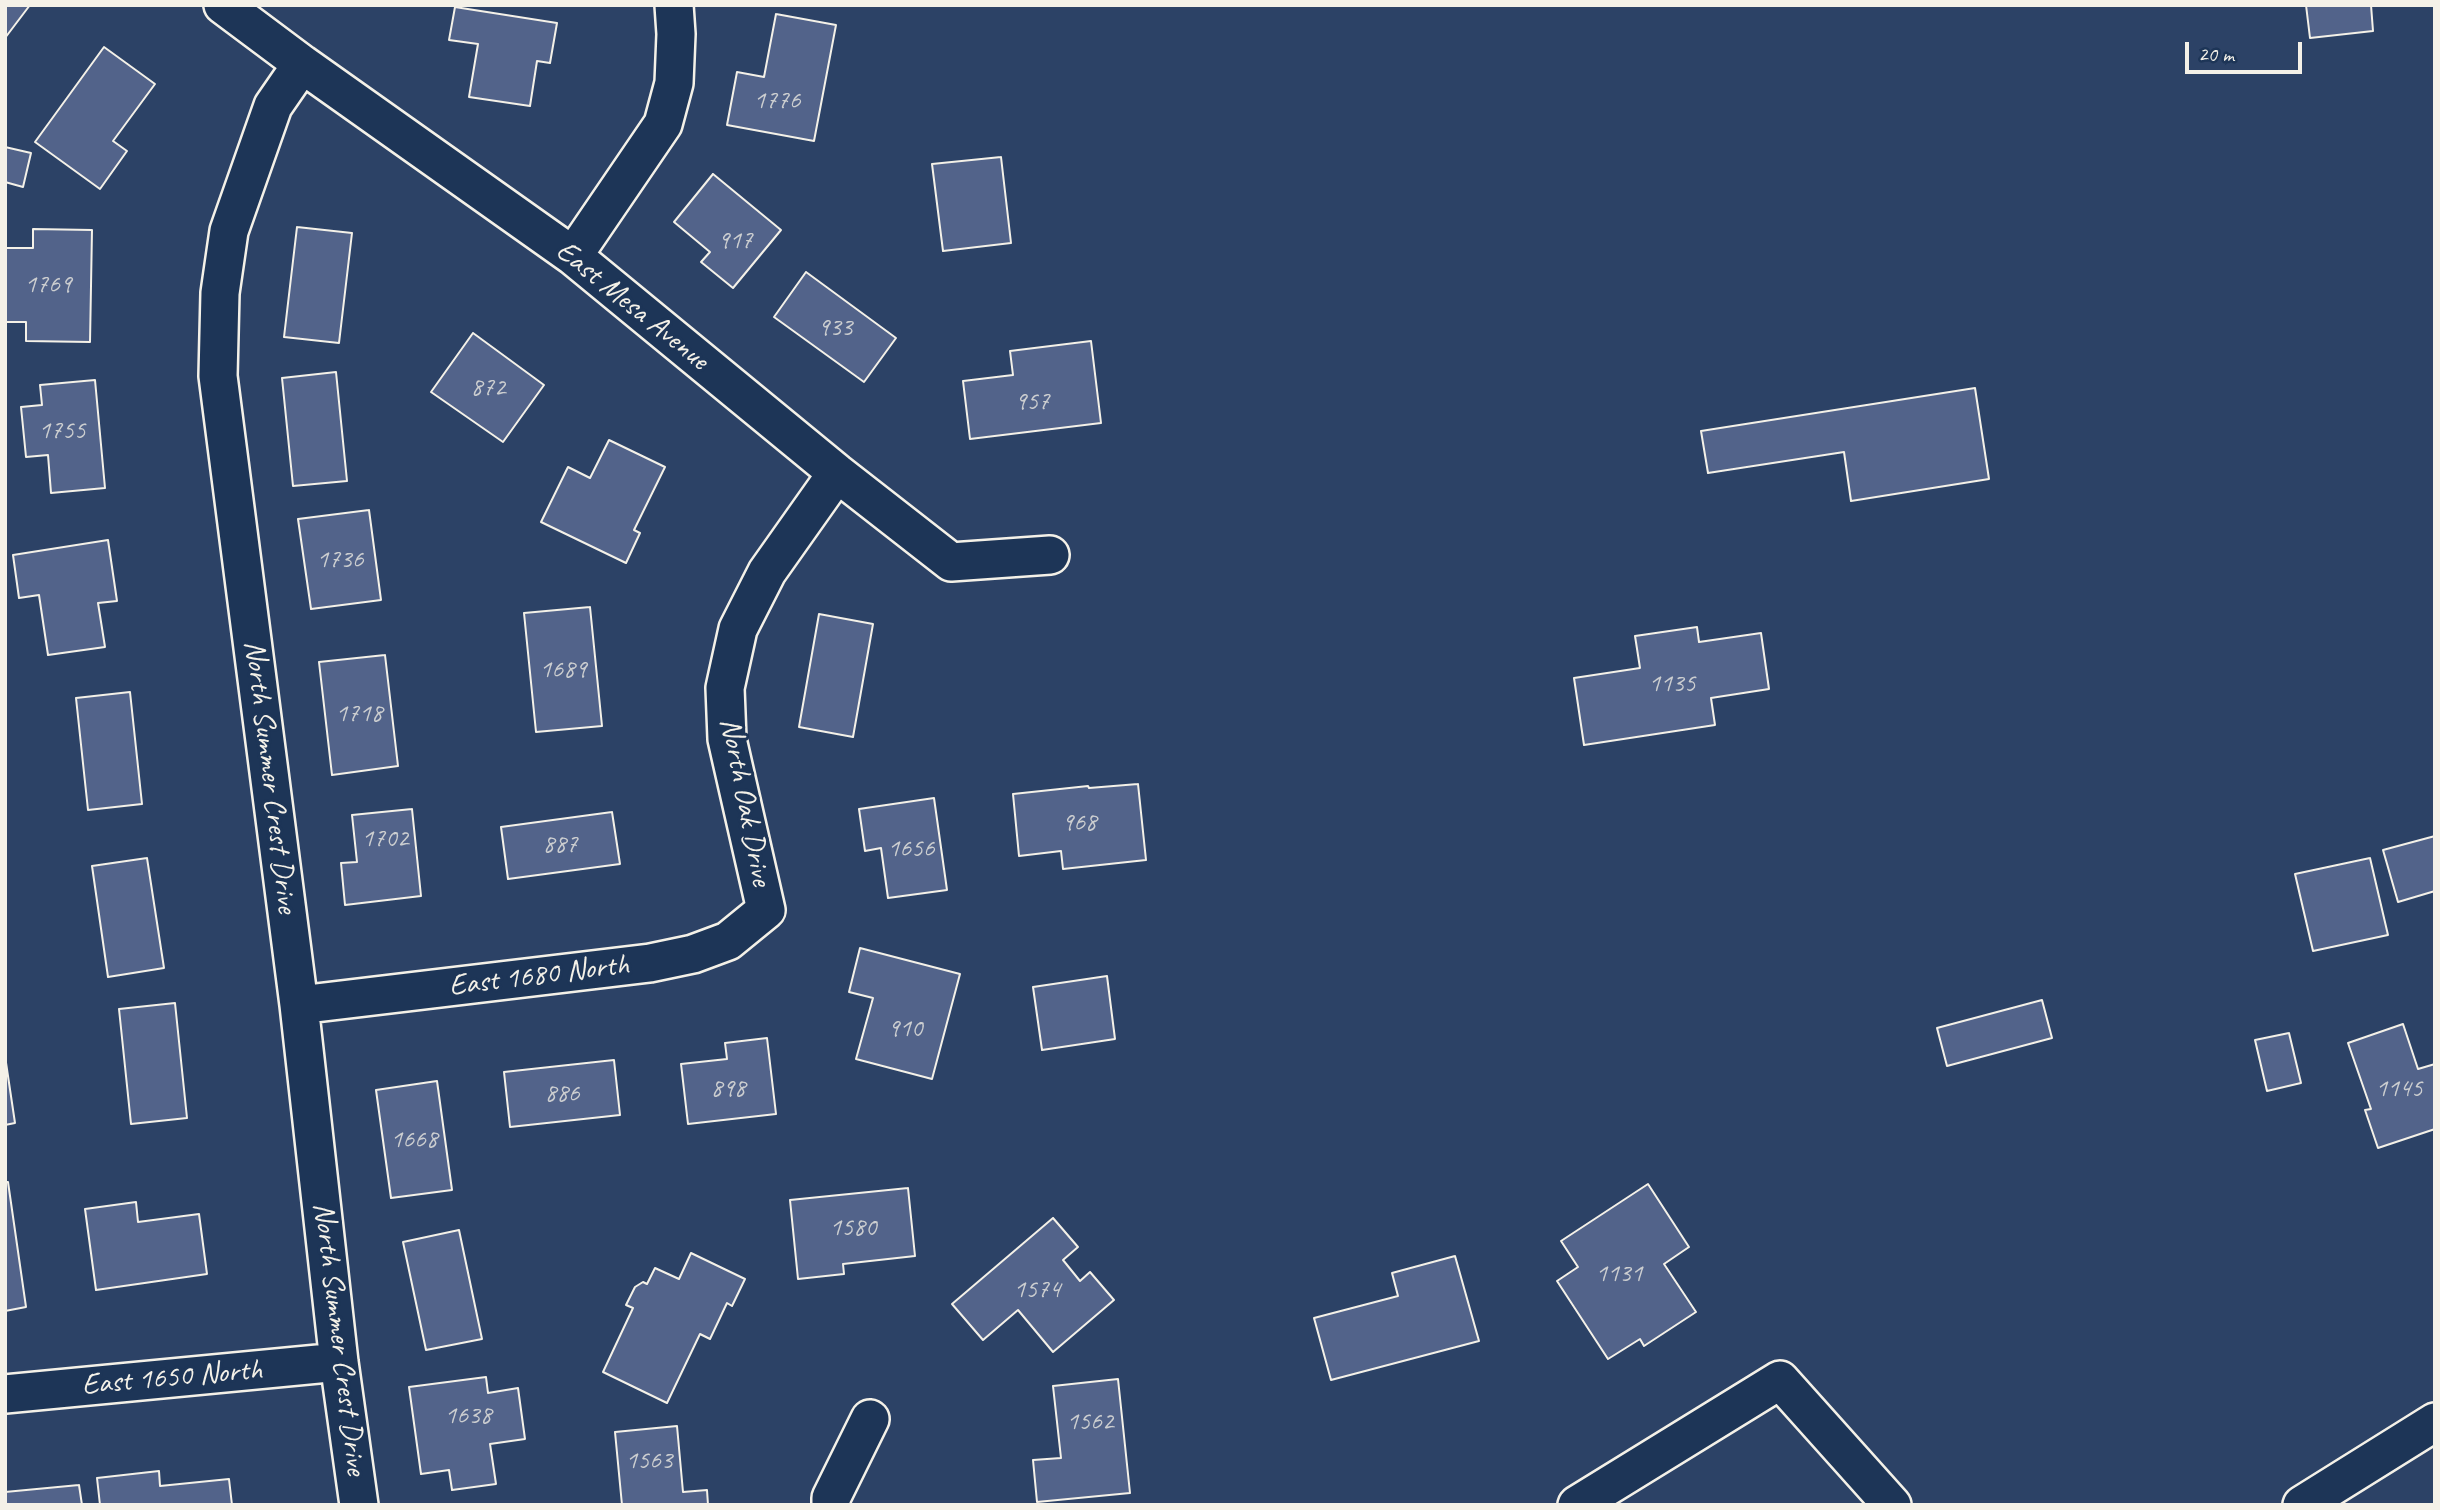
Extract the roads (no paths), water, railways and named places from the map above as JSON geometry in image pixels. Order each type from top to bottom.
[{"type":"street","name":"East Mesa Avenue","points":[[223,5],[573,256],[837,473],[951,562],[1050,555]]},
{"type":"street","points":[[573,256],[663,124],[674,83],[674,5]]},
{"type":"street","name":"North Summer Crest Drive","points":[[302,64],[273,106],[229,231],[220,293],[218,376],[299,1005],[339,1362],[359,1505]]},
{"type":"street","name":"North Oak Drive","points":[[766,910],[727,739],[725,688],[738,629],[767,572],[837,473]]},
{"type":"street","name":"East 1680 North","points":[[299,1005],[671,959],[728,941],[766,910]]},
{"type":"street","name":"East 1650 North","points":[[5,1394],[339,1362]]},
{"type":"street","points":[[1577,1505],[1780,1380],[1892,1505]]},
{"type":"street","points":[[831,1505],[831,1498],[870,1419]]},
{"type":"street","points":[[2302,1505],[2435,1422]]}]
